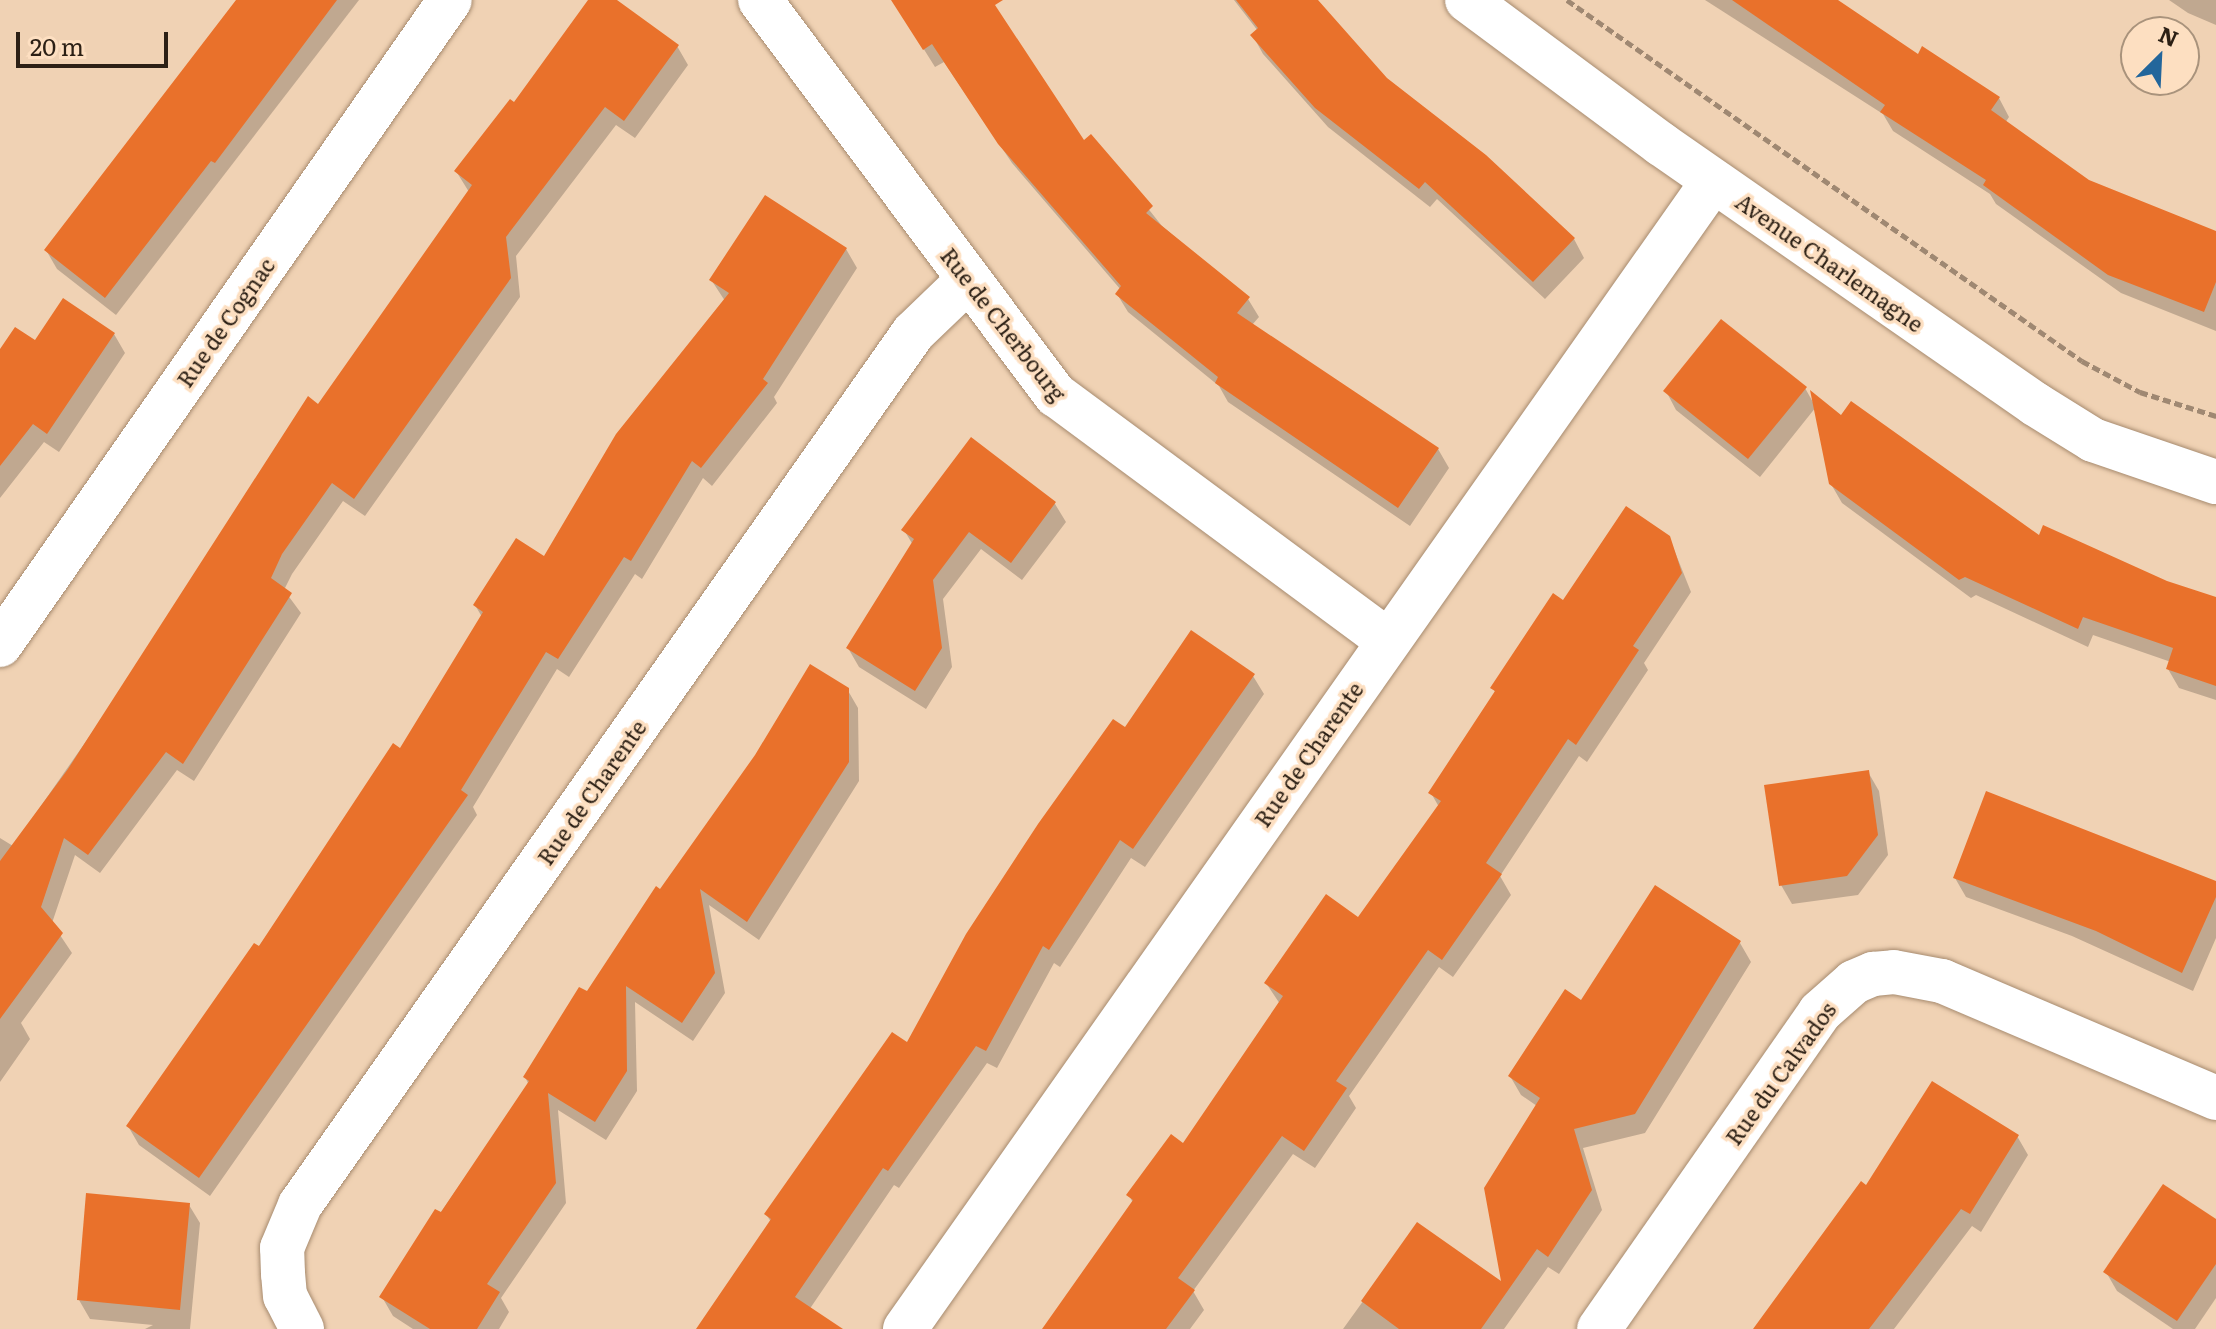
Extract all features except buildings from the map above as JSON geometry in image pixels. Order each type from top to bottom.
[{"type":"street","name":"Rue de Cognac","points":[[0,645],[450,0]]},
{"type":"street","name":"Rue de Cherbourg","points":[[760,0],[1040,377],[1076,414],[1388,641]]},
{"type":"street","name":"Avenue Charlemagne","points":[[1467,0],[1713,181],[2073,428],[2117,450],[2216,482]]},
{"type":"street","name":"Rue de Charente","points":[[905,1329],[1713,181]]},
{"type":"street","name":"Rue de Charente","points":[[302,1329],[285,1296],[282,1248],[300,1205],[913,333],[968,280]]},
{"type":"street","name":"Rue du Calvados","points":[[1599,1329],[1820,1012],[1854,982],[1873,974],[1894,972],[1942,981],[2216,1098]]},
{"type":"path","points":[[1567,0],[2082,361],[2165,402],[2216,416]]},
{"type":"path","points":[[1744,138],[1751,129]]}]
